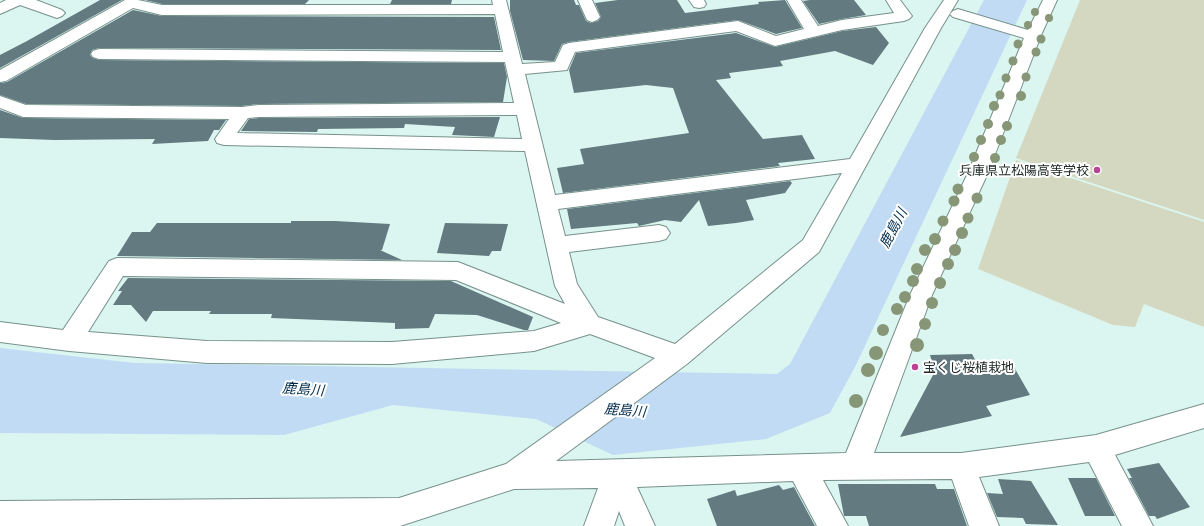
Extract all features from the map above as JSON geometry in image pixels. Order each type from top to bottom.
[{"type":"street","points":[[0,9],[18,0]]},
{"type":"street","points":[[22,0],[58,13]]},
{"type":"street","points":[[585,0],[592,16]]},
{"type":"street","points":[[794,0],[814,32]]},
{"type":"street","points":[[893,0],[904,16]]},
{"type":"street","points":[[514,475],[678,356],[811,246],[933,28],[951,0]]},
{"type":"street","points":[[855,466],[921,295],[977,175],[1033,36],[1050,0]]},
{"type":"street","points":[[0,77],[131,3],[162,10],[352,5],[500,4],[566,286],[590,324]]},
{"type":"street","points":[[958,14],[1033,36]]},
{"type":"street","points":[[99,54],[561,66],[569,48],[738,26],[775,42],[842,25],[904,16],[933,28]]},
{"type":"street","points":[[0,101],[23,111],[242,113],[259,111],[524,109]]},
{"type":"street","points":[[242,113],[224,139],[533,145]]},
{"type":"street","points":[[546,203],[856,166]]},
{"type":"street","points":[[556,245],[658,233]]},
{"type":"street","points":[[69,341],[117,267],[458,271],[590,324],[678,356]]},
{"type":"street","points":[[0,332],[69,341],[207,352],[392,353],[534,341],[590,324]]},
{"type":"street","points":[[0,515],[398,512],[514,475],[617,474],[800,467],[961,466],[1096,448],[1204,416]]},
{"type":"street","points":[[1096,448],[1138,526]]},
{"type":"street","points":[[961,466],[984,526]]},
{"type":"street","points":[[800,467],[833,526]]},
{"type":"street","points":[[599,526],[617,474]]},
{"type":"street","points":[[617,474],[640,526]]},
{"type":"green space","points":[[1080,0],[1204,0],[1204,220],[1016,158]]},
{"type":"green space","points":[[1016,160],[1204,222],[1204,327],[1144,304],[1135,327],[1113,325],[978,269]]},
{"type":"water","name":"鹿島川","points":[[984,0],[1027,0],[856,365],[830,413],[766,439],[613,455],[536,419],[393,405],[284,435],[0,433],[0,348],[135,363],[777,374],[790,364]]},
{"type":"building","points":[[100,0],[122,0],[0,68],[0,55]]},
{"type":"building","points":[[145,0],[309,0],[305,4],[162,4]]},
{"type":"building","points":[[392,0],[452,0],[451,4],[390,4]]},
{"type":"building","points":[[510,0],[574,0],[576,5],[579,5],[586,21],[591,23],[598,21],[601,17],[595,3],[618,0],[677,0],[685,13],[759,4],[758,2],[785,0],[802,28],[776,34],[738,20],[569,42],[562,44],[554,61],[523,60],[510,11]]},
{"type":"building","points":[[854,0],[866,15],[819,24],[803,1]]},
{"type":"building","points":[[133,10],[162,16],[494,17],[501,50],[99,48],[92,50],[90,55],[99,60],[504,63],[507,77],[503,102],[259,104],[242,106],[26,104],[0,95],[0,83],[7,82]]},
{"type":"building","points":[[876,27],[889,43],[873,65],[835,51],[780,61],[783,66],[729,73],[731,78],[716,80],[763,139],[802,135],[815,159],[778,163],[780,166],[563,193],[557,168],[584,164],[580,149],[689,133],[673,88],[646,85],[574,93],[569,70],[576,53],[736,33],[775,47],[842,31]]},
{"type":"building","points":[[0,110],[23,118],[226,120],[219,130],[214,130],[208,141],[152,144],[155,139],[54,140],[0,138]]},
{"type":"building","points":[[500,117],[494,137],[452,135],[455,127],[405,124],[404,128],[318,129],[317,132],[241,131],[249,119],[259,118]]},
{"type":"building","points":[[790,181],[792,183],[785,193],[746,200],[754,220],[736,223],[708,226],[699,200],[681,222],[665,220],[639,226],[637,223],[571,229],[567,209]]},
{"type":"building","points":[[291,221],[335,221],[390,224],[382,250],[380,250],[402,260],[117,256],[132,232],[150,232],[157,223],[291,223]]},
{"type":"building","points":[[445,223],[508,224],[501,251],[492,251],[489,256],[437,253]]},
{"type":"building","points":[[128,278],[451,281],[533,317],[528,330],[477,315],[435,314],[429,328],[395,329],[395,323],[271,318],[272,314],[209,314],[211,311],[153,311],[146,322],[131,305],[113,305],[122,291],[118,291]]},
{"type":"building","points":[[972,354],[977,363],[1010,360],[1030,395],[986,406],[992,416],[900,437],[933,375],[928,367],[933,365],[930,355]]},
{"type":"building","points":[[1159,463],[1190,507],[1157,519],[1155,516],[1149,516],[1129,478],[1132,478],[1127,469]]},
{"type":"building","points":[[1068,478],[1096,478],[1115,516],[1085,516]]},
{"type":"building","points":[[998,479],[1031,481],[1058,525],[1026,524],[1023,518],[997,517],[987,493],[1003,494]]},
{"type":"building","points":[[838,484],[935,484],[937,489],[954,489],[967,526],[869,526],[866,516],[844,516]]},
{"type":"building","points":[[779,485],[783,490],[794,487],[815,526],[717,526],[707,499],[735,490],[737,496]]},
{"type":"place","name":"兵庫県立松陽高等学校","points":[[1097,170]]},
{"type":"place","name":"宝くじ桜植栽地","points":[[915,367]]}]
